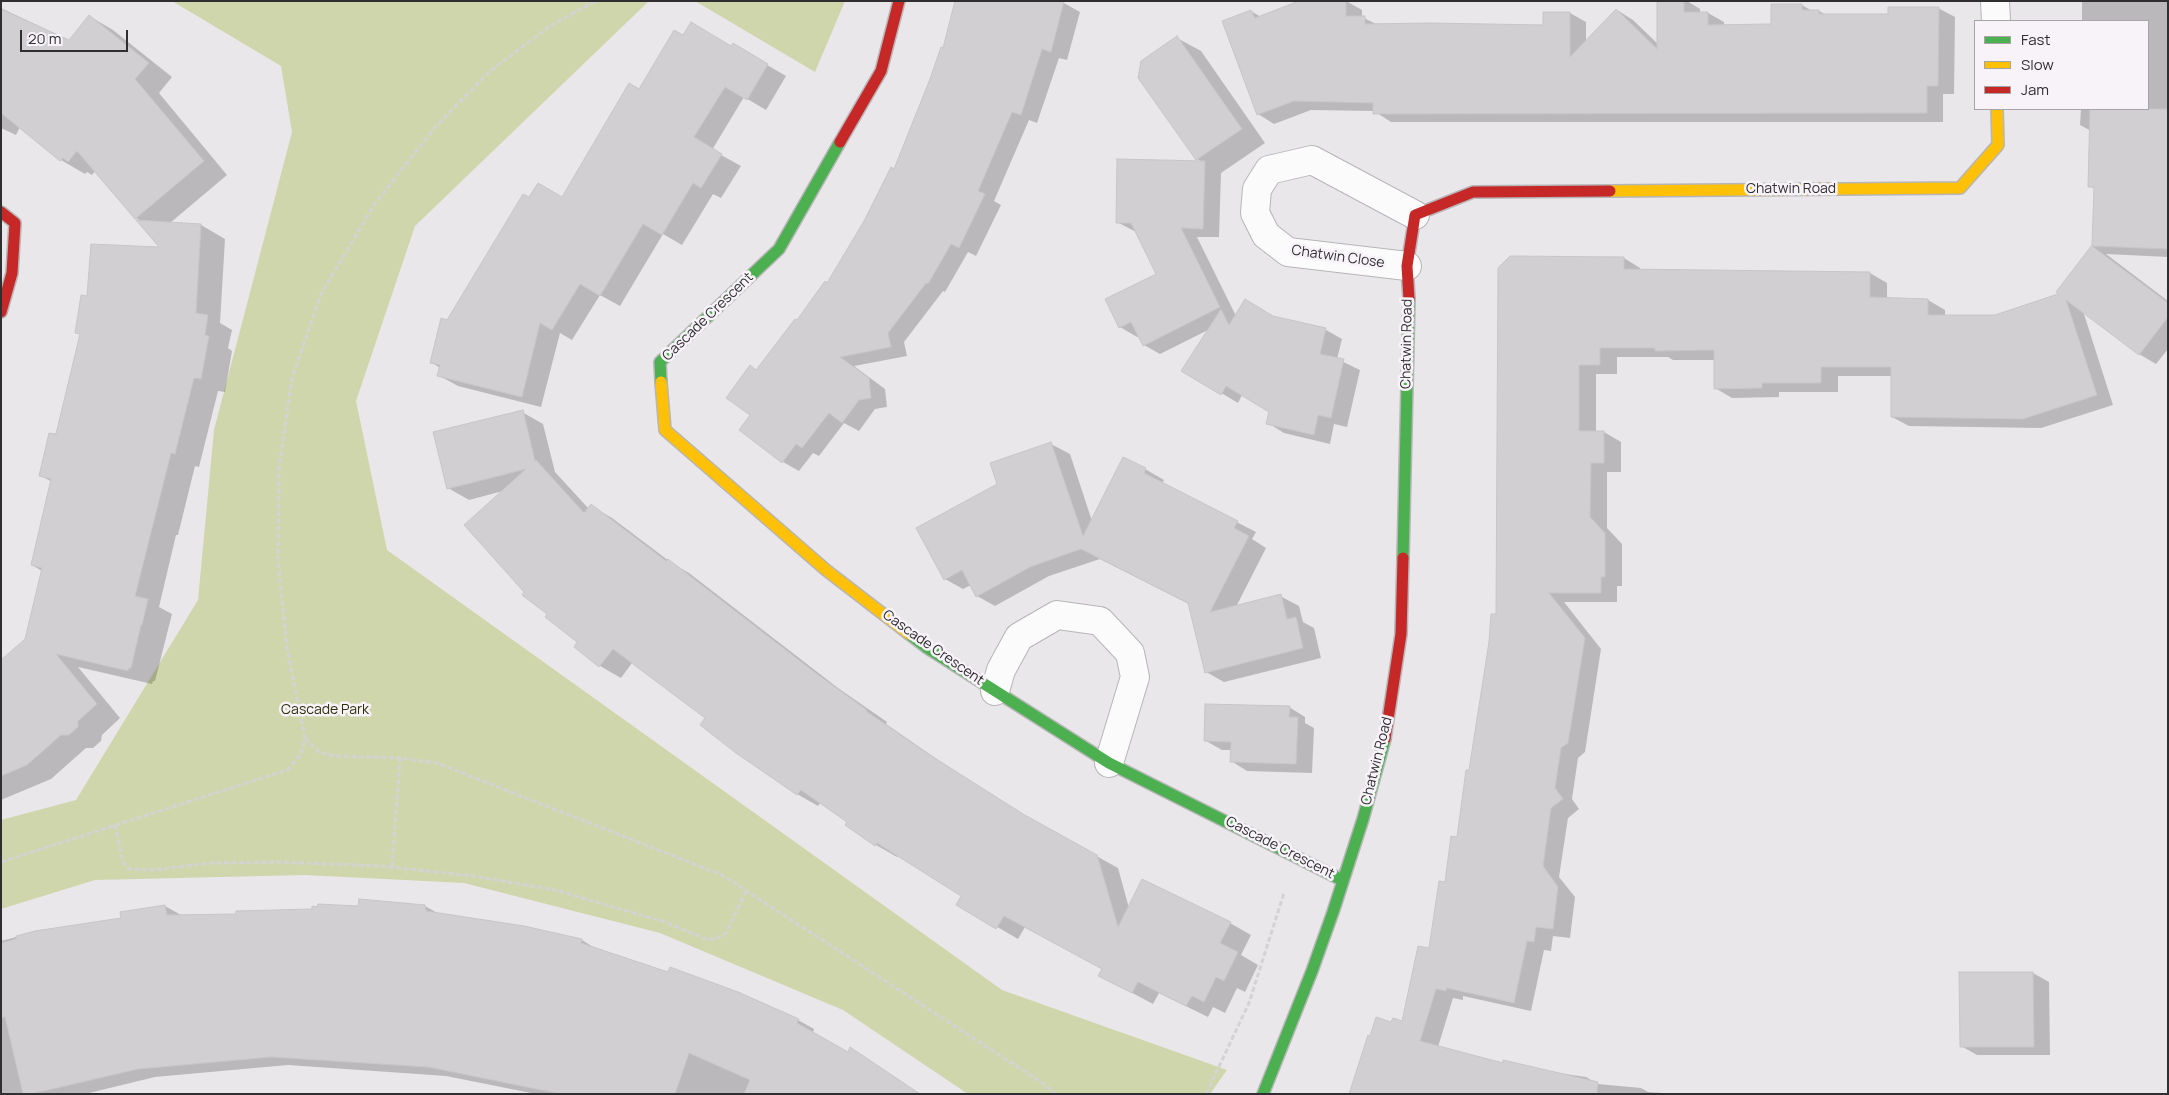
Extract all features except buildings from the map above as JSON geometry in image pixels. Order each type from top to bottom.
[{"type":"street","name":"Cascade Crescent","points":[[899,1],[881,71],[779,249],[660,362],[665,430],[826,570],[926,647],[1109,763],[1342,880]]},
{"type":"street","points":[[1995,1],[1996,20]]},
{"type":"street","name":"Chatwin Road","points":[[1263,1094],[1312,971],[1363,819],[1386,736],[1401,634],[1409,310],[1407,266],[1415,215],[1473,192],[1960,188],[1998,145],[1997,110]]},
{"type":"street","name":"Chatwin Close","points":[[1407,266],[1288,252],[1266,235],[1255,213],[1257,189],[1269,170],[1312,160],[1415,215]]},
{"type":"street","points":[[1,212],[14,223],[12,274],[1,312]]},
{"type":"street","name":"Cascade Crescent","points":[[995,690],[1001,670],[1020,637],[1057,615],[1100,621],[1130,653],[1135,677],[1109,763]]},
{"type":"path","points":[[1,862],[288,770],[301,754],[305,738],[287,648],[279,570],[279,468],[292,378],[321,294],[374,205],[436,126],[489,72],[550,26],[595,1]]},
{"type":"path","points":[[305,738],[319,752],[335,756],[400,758],[437,763],[722,875],[1044,1084],[1055,1094]]},
{"type":"path","points":[[392,867],[400,758]]},
{"type":"path","points":[[115,825],[123,862],[129,869],[154,870],[210,863],[268,862],[392,867],[473,876],[555,890],[662,921],[706,939],[716,939],[726,933],[746,891]]},
{"type":"path","points":[[1206,1094],[1249,1002],[1284,893]]},
{"type":"green space","name":"Cascade Park","points":[[172,1],[649,1],[415,226],[356,401],[387,550],[1002,990],[1227,1070],[1210,1094],[968,1094],[843,1010],[660,933],[464,883],[305,875],[95,880],[1,909],[1,820],[76,800],[198,600],[214,430],[292,132],[281,66]]},
{"type":"green space","points":[[695,1],[845,1],[815,72]]},
{"type":"traffic: fast","points":[[661,382],[660,362],[779,249],[840,142]]},
{"type":"traffic: fast","points":[[1403,558],[1409,299]]},
{"type":"traffic: fast","points":[[909,634],[926,647],[1109,763],[1342,880]]},
{"type":"traffic: fast","points":[[1263,1094],[1312,971],[1333,912],[1363,819],[1385,739]]},
{"type":"traffic: slow","points":[[1610,191],[1960,188],[1998,145],[1997,110]]},
{"type":"traffic: slow","points":[[661,382],[665,430],[826,570],[909,634]]},
{"type":"traffic: jam","points":[[840,142],[881,71],[899,1]]},
{"type":"traffic: jam","points":[[1409,299],[1407,266],[1415,215],[1473,192],[1610,191]]},
{"type":"traffic: jam","points":[[1,212],[15,223],[12,273],[1,312]]},
{"type":"traffic: jam","points":[[1385,739],[1401,634],[1403,558]]}]
